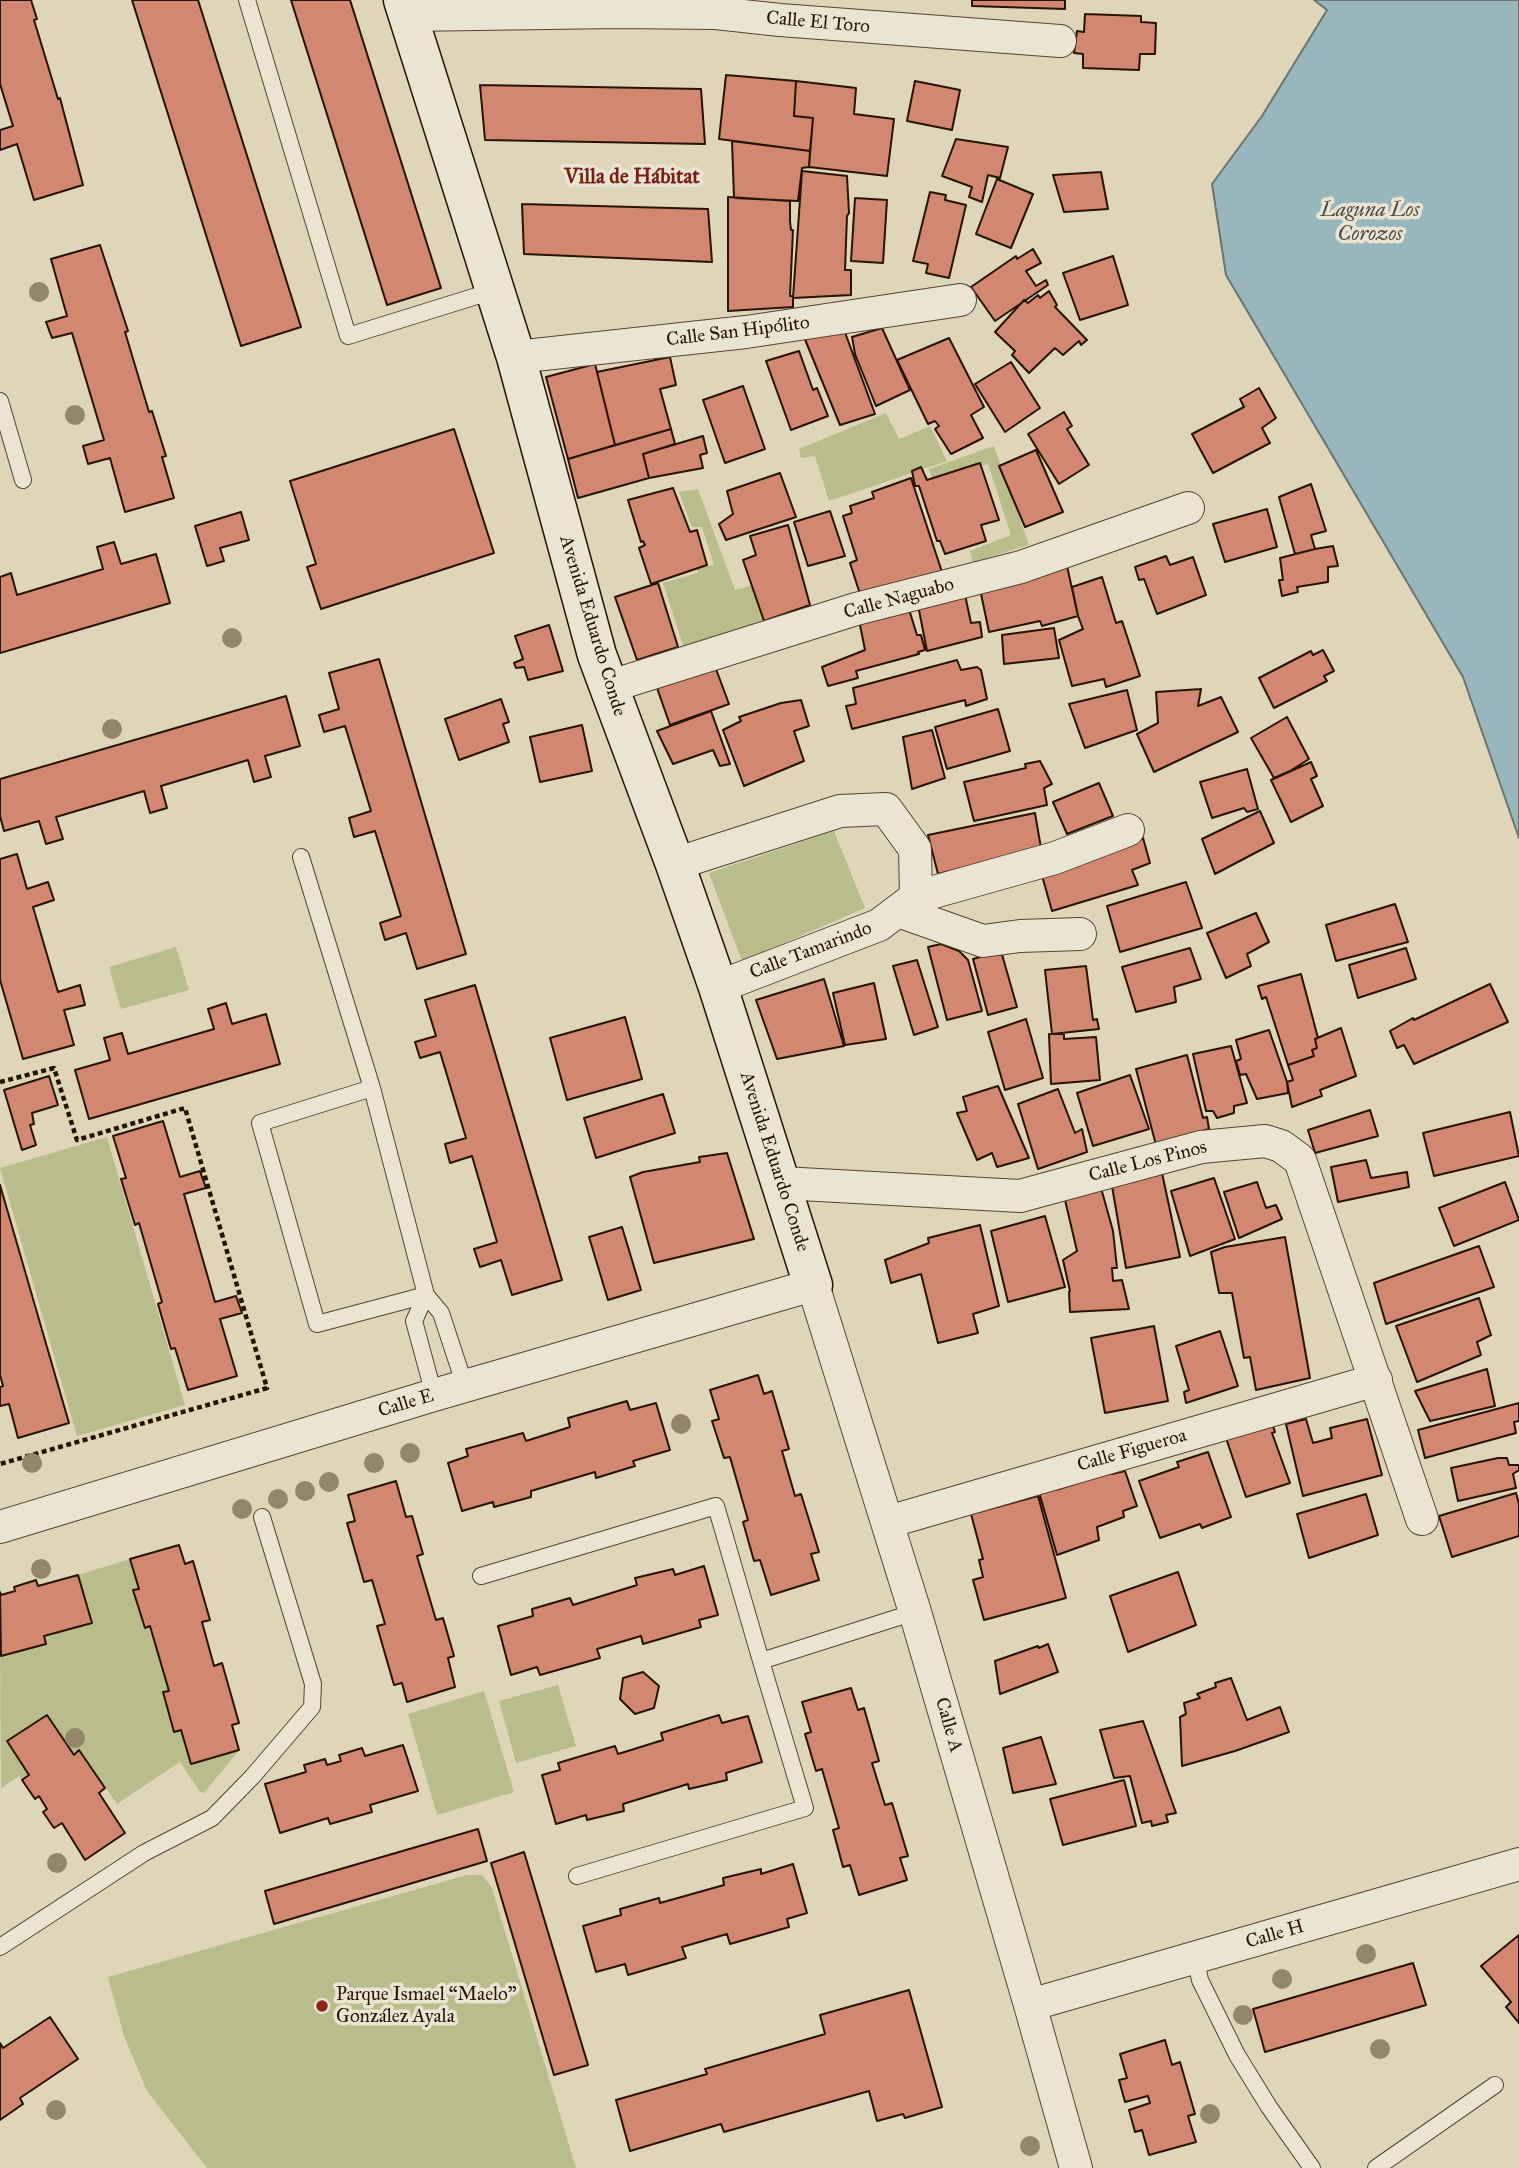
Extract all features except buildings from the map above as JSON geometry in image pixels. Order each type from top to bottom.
[{"type":"street","name":"Calle El Toro","points":[[405,7],[617,6],[1060,41]]},
{"type":"street","name":"Avenida Eduardo Conde","points":[[405,7],[496,290],[597,655],[676,864],[718,986],[813,1285]]},
{"type":"street","name":"Calle San Hipólito","points":[[516,358],[746,332],[960,300]]},
{"type":"street","name":"Calle Naguabo","points":[[608,687],[856,609],[1021,567],[1188,508]]},
{"type":"street","points":[[676,864],[840,811],[886,809],[915,849],[907,904],[983,941],[1020,936],[1080,934]]},
{"type":"street","name":"Calle Tamarindo","points":[[718,986],[879,925],[907,904],[1055,858],[1128,830]]},
{"type":"street","name":"Calle Los Pinos","points":[[782,1183],[1020,1196],[1201,1147],[1265,1141],[1281,1146],[1300,1160],[1422,1519]]},
{"type":"street","name":"Calle E","points":[[0,1527],[434,1395],[813,1285]]},
{"type":"street","name":"Calle A","points":[[813,1285],[915,1612],[1031,2005],[1076,2168]]},
{"type":"street","name":"Calle Figueroa","points":[[888,1522],[1376,1380]]},
{"type":"street","name":"Calle H","points":[[1031,2005],[1519,1864]]},
{"type":"lane","points":[[247,0],[348,336],[496,290]]},
{"type":"lane","points":[[0,401],[23,480]]},
{"type":"lane","points":[[301,857],[372,1088],[426,1295],[441,1313],[465,1386]]},
{"type":"lane","points":[[372,1088],[260,1123],[317,1324],[426,1295]]},
{"type":"lane","points":[[426,1295],[414,1321],[434,1395]]},
{"type":"lane","points":[[481,1576],[716,1506],[805,1808],[577,1876]]},
{"type":"lane","points":[[0,1947],[144,1853],[212,1818],[253,1776],[312,1707],[313,1684],[262,1517]]},
{"type":"lane","points":[[761,1661],[915,1612]]},
{"type":"lane","points":[[1195,1957],[1200,1980],[1237,2055],[1312,2168]]},
{"type":"lane","points":[[1376,2168],[1495,2085]]},
{"type":"path","points":[[0,1082],[54,1068],[77,1140],[186,1108],[267,1388],[0,1464]]},
{"type":"green space","points":[[886,413],[899,439],[930,426],[947,461],[829,501],[815,456],[801,458],[799,449]]},
{"type":"green space","points":[[994,446],[1029,545],[973,562],[970,551],[1011,535],[988,464],[933,481],[929,469]]},
{"type":"green space","points":[[698,489],[735,590],[757,584],[769,622],[684,648],[663,583],[698,573],[697,568],[714,565],[702,527],[692,527],[679,492]]},
{"type":"green space","points":[[834,831],[865,908],[742,961],[709,873]]},
{"type":"green space","points":[[176,947],[189,990],[121,1009],[109,967]]},
{"type":"green space","points":[[107,1137],[185,1405],[77,1436],[0,1168]]},
{"type":"green space","points":[[130,1559],[139,1589],[134,1591],[144,1628],[150,1626],[169,1691],[163,1692],[174,1731],[181,1730],[191,1764],[239,1750],[204,1793],[200,1792],[180,1762],[117,1804],[80,1751],[74,1755],[47,1715],[7,1741],[29,1775],[22,1780],[19,1776],[1,1788],[0,1651],[1,1655],[44,1636],[92,1623],[78,1575]]},
{"type":"green space","points":[[558,1685],[576,1746],[516,1763],[499,1701]]},
{"type":"green space","points":[[484,1691],[514,1792],[437,1815],[408,1714]]},
{"type":"green space","name":"Parque Ismael “Maelo” González Ayala","points":[[467,1875],[482,1875],[492,1888],[576,2168],[207,2168],[147,2091],[124,2036],[108,1977]]},
{"type":"water","name":"Laguna Los Corozos","points":[[1314,0],[1519,0],[1519,838],[1463,677],[1226,275],[1212,184],[1262,116],[1327,10]]},
{"type":"place","name":"Parque Ismael “Maelo” González Ayala","points":[[322,2006]]},
{"type":"district","name":"Villa de Hábitat","points":[[632,178]]}]
